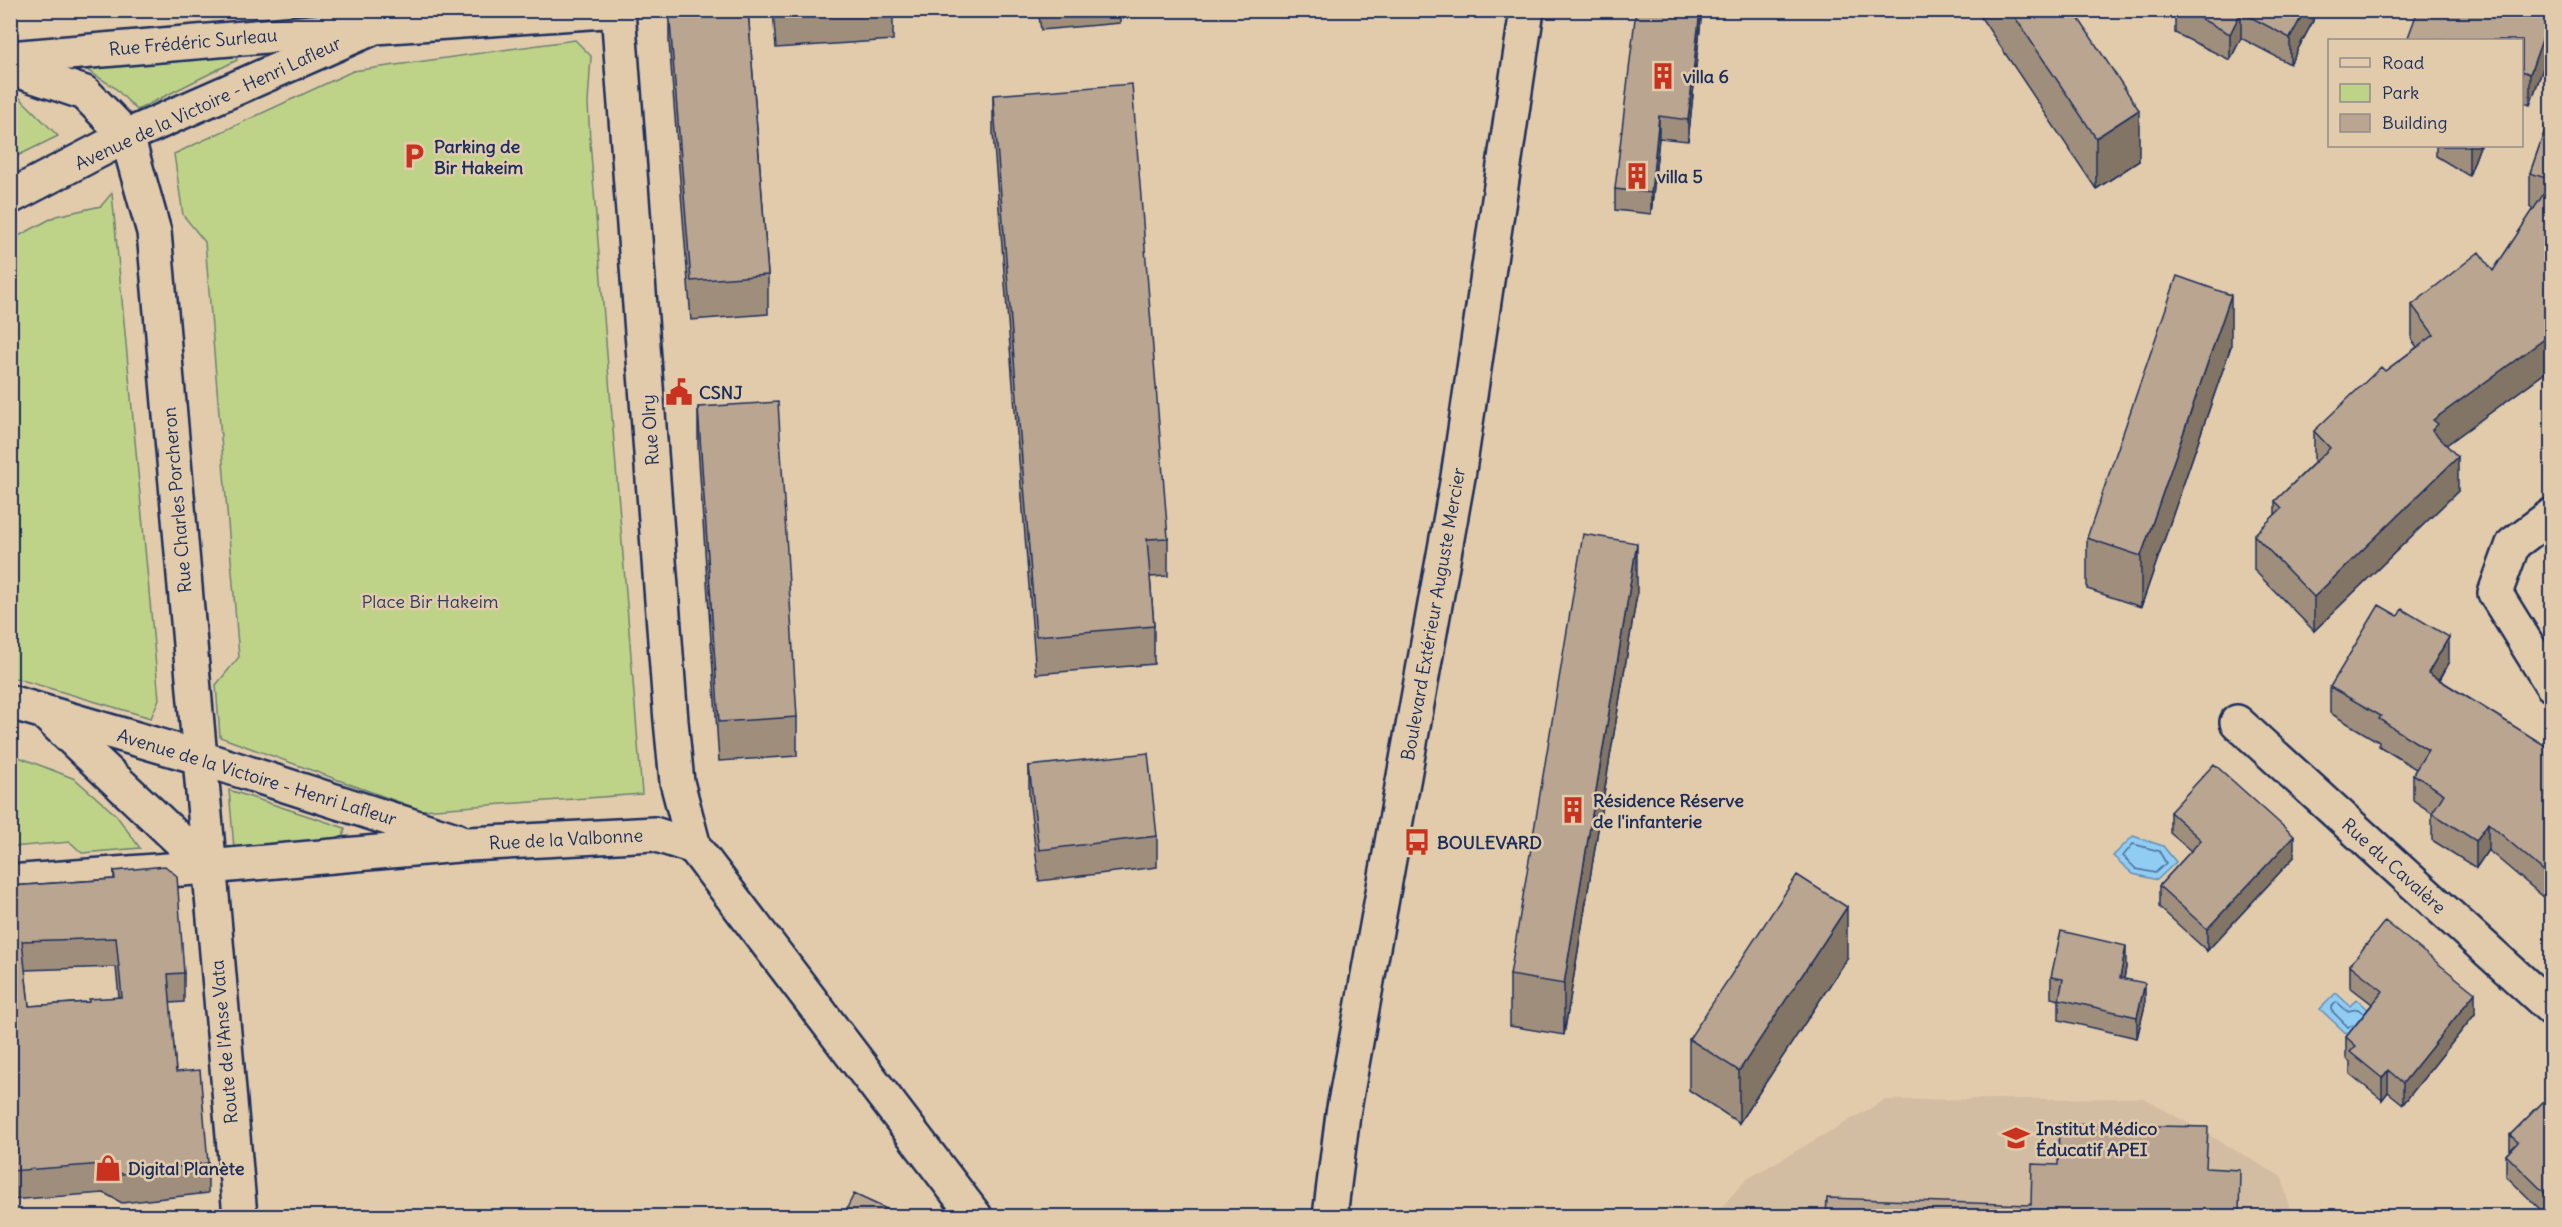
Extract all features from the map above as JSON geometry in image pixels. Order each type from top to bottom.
[{"type":"main road","name":"Boulevard Extérieur Auguste Mercier","points":[[1330,1216],[1343,1114],[1458,477],[1527,10]]},
{"type":"main road","name":"Rue Frédéric Surleau","points":[[10,58],[375,19],[618,11]]},
{"type":"main road","name":"Rue Olry","points":[[618,11],[671,721],[677,782],[694,847]]},
{"type":"main road","name":"Avenue de la Victoire - Henri Lafleur","points":[[10,197],[127,136],[375,19]]},
{"type":"main road","points":[[10,68],[85,93],[127,136]]},
{"type":"main road","name":"Rue Charles Porcheron","points":[[127,136],[154,232],[208,867]]},
{"type":"main road","points":[[2552,515],[2512,544],[2495,593],[2552,686]]},
{"type":"main road","name":"Avenue de la Victoire - Henri Lafleur","points":[[10,702],[198,757],[470,844]]},
{"type":"main road","name":"Avenue de la Victoire - Henri Lafleur","points":[[44,713],[208,867]]},
{"type":"main road","name":"Rue du Cavalère","points":[[2237,722],[2552,1009]]},
{"type":"main road","name":"Rue de la Valbonne","points":[[10,882],[470,844],[654,834],[694,847]]},
{"type":"main road","points":[[694,847],[975,1216]]},
{"type":"main road","name":"Route de l'Anse Vata","points":[[208,867],[240,1216]]},
{"type":"shaded area","name":"Institut Médico Éducatif APEI","points":[[2144,1098],[2282,1177],[2291,1216],[1713,1216],[1747,1179],[1885,1100]]},
{"type":"green space","name":"Place Bir Hakeim","points":[[575,40],[591,56],[588,103],[590,141],[642,794],[421,810],[220,737],[216,685],[239,657],[205,242],[183,215],[174,154],[353,71]]},
{"type":"green space","points":[[235,52],[237,60],[137,110],[114,87],[84,68],[84,62]]},
{"type":"green space","points":[[18,96],[58,136],[11,159],[11,97]]},
{"type":"green space","points":[[112,193],[159,699],[151,718],[11,677],[11,240],[56,216],[101,206]]},
{"type":"green space","points":[[11,754],[75,779],[116,815],[140,848],[82,853],[70,842],[11,847]]},
{"type":"green space","points":[[229,790],[345,828],[343,838],[234,848]]},
{"type":"water","points":[[2133,836],[2163,846],[2176,862],[2157,880],[2133,874],[2113,856]]},
{"type":"water","points":[[2336,993],[2350,1006],[2357,999],[2373,1014],[2350,1037],[2320,1009]]},
{"type":"building","points":[[669,10],[748,10],[768,275],[691,281]]},
{"type":"building","points":[[775,10],[875,10],[776,17]]},
{"type":"building","points":[[1636,10],[1700,10],[1688,120],[1659,116],[1651,193],[1615,189]]},
{"type":"building","points":[[2010,10],[2073,10],[2139,110],[2096,138]]},
{"type":"building","points":[[2184,10],[2305,10],[2290,38],[2241,12],[2230,34]]},
{"type":"building","points":[[2418,10],[2530,10],[2550,17],[2530,74],[2523,71],[2523,39],[2407,39]]},
{"type":"building","points":[[1132,84],[1168,538],[1147,539],[1154,626],[1036,636],[993,95]]},
{"type":"building","points":[[2552,110],[2552,180],[2530,173]]},
{"type":"building","points":[[2552,181],[2552,345],[2546,338],[2433,420],[2438,424],[2432,430],[2458,457],[2314,597],[2254,535],[2282,508],[2275,501],[2330,448],[2314,431],[2381,367],[2385,371],[2434,335],[2412,305],[2479,252],[2493,271]]},
{"type":"building","points":[[2177,276],[2231,295],[2141,556],[2087,538]]},
{"type":"building","points":[[778,402],[797,717],[719,722],[698,407]]},
{"type":"building","name":"Résidence Réserve de l'infanterie","points":[[1583,534],[1637,543],[1564,984],[1510,975]]},
{"type":"building","points":[[2379,605],[2398,616],[2402,609],[2449,637],[2428,673],[2552,750],[2552,878],[2488,823],[2476,841],[2432,813],[2444,794],[2413,774],[2428,750],[2379,719],[2381,716],[2330,687]]},
{"type":"building","points":[[1148,753],[1157,836],[1039,850],[1029,766]]},
{"type":"building","points":[[2214,764],[2294,836],[2207,929],[2159,886],[2201,840],[2170,812]]},
{"type":"building","points":[[165,866],[177,876],[184,973],[168,974],[176,1072],[200,1070],[208,1163],[122,1174],[104,1164],[10,1171],[10,886],[115,879],[114,871]],"holes":[[[116,938],[122,997],[29,1006],[22,941]]]},
{"type":"building","points":[[1797,875],[1847,907],[1739,1071],[1689,1039]]},
{"type":"building","points":[[2385,921],[2475,993],[2403,1083],[2388,1070],[2382,1078],[2350,1052],[2356,1046],[2346,1037],[2383,991],[2350,965]]},
{"type":"building","points":[[2061,931],[2126,946],[2120,978],[2145,983],[2137,1017],[2059,999],[2063,979],[2051,977]]},
{"type":"building","points":[[2552,1093],[2552,1200],[2506,1155],[2518,1142],[2510,1135]]},
{"type":"building","points":[[2059,1124],[2208,1127],[2206,1168],[2240,1170],[2239,1216],[1826,1216],[1827,1198],[2031,1205],[2032,1164],[2058,1165]]},
{"type":"building","points":[[854,1194],[902,1216],[843,1216]]},
{"type":"place","name":"villa 6","points":[[1663,76]]},
{"type":"place","name":"Parking de Bir Hakeim","points":[[414,156]]},
{"type":"place","name":"villa 5","points":[[1637,176]]},
{"type":"place","name":"CSNJ","points":[[679,392]]},
{"type":"place","name":"Résidence Réserve de l'infanterie","points":[[1573,810]]},
{"type":"place","name":"BOULEVARD","points":[[1417,842]]},
{"type":"place","name":"Institut Médico Éducatif APEI","points":[[2016,1138]]},
{"type":"place","name":"Digital Planète","points":[[108,1168]]}]
